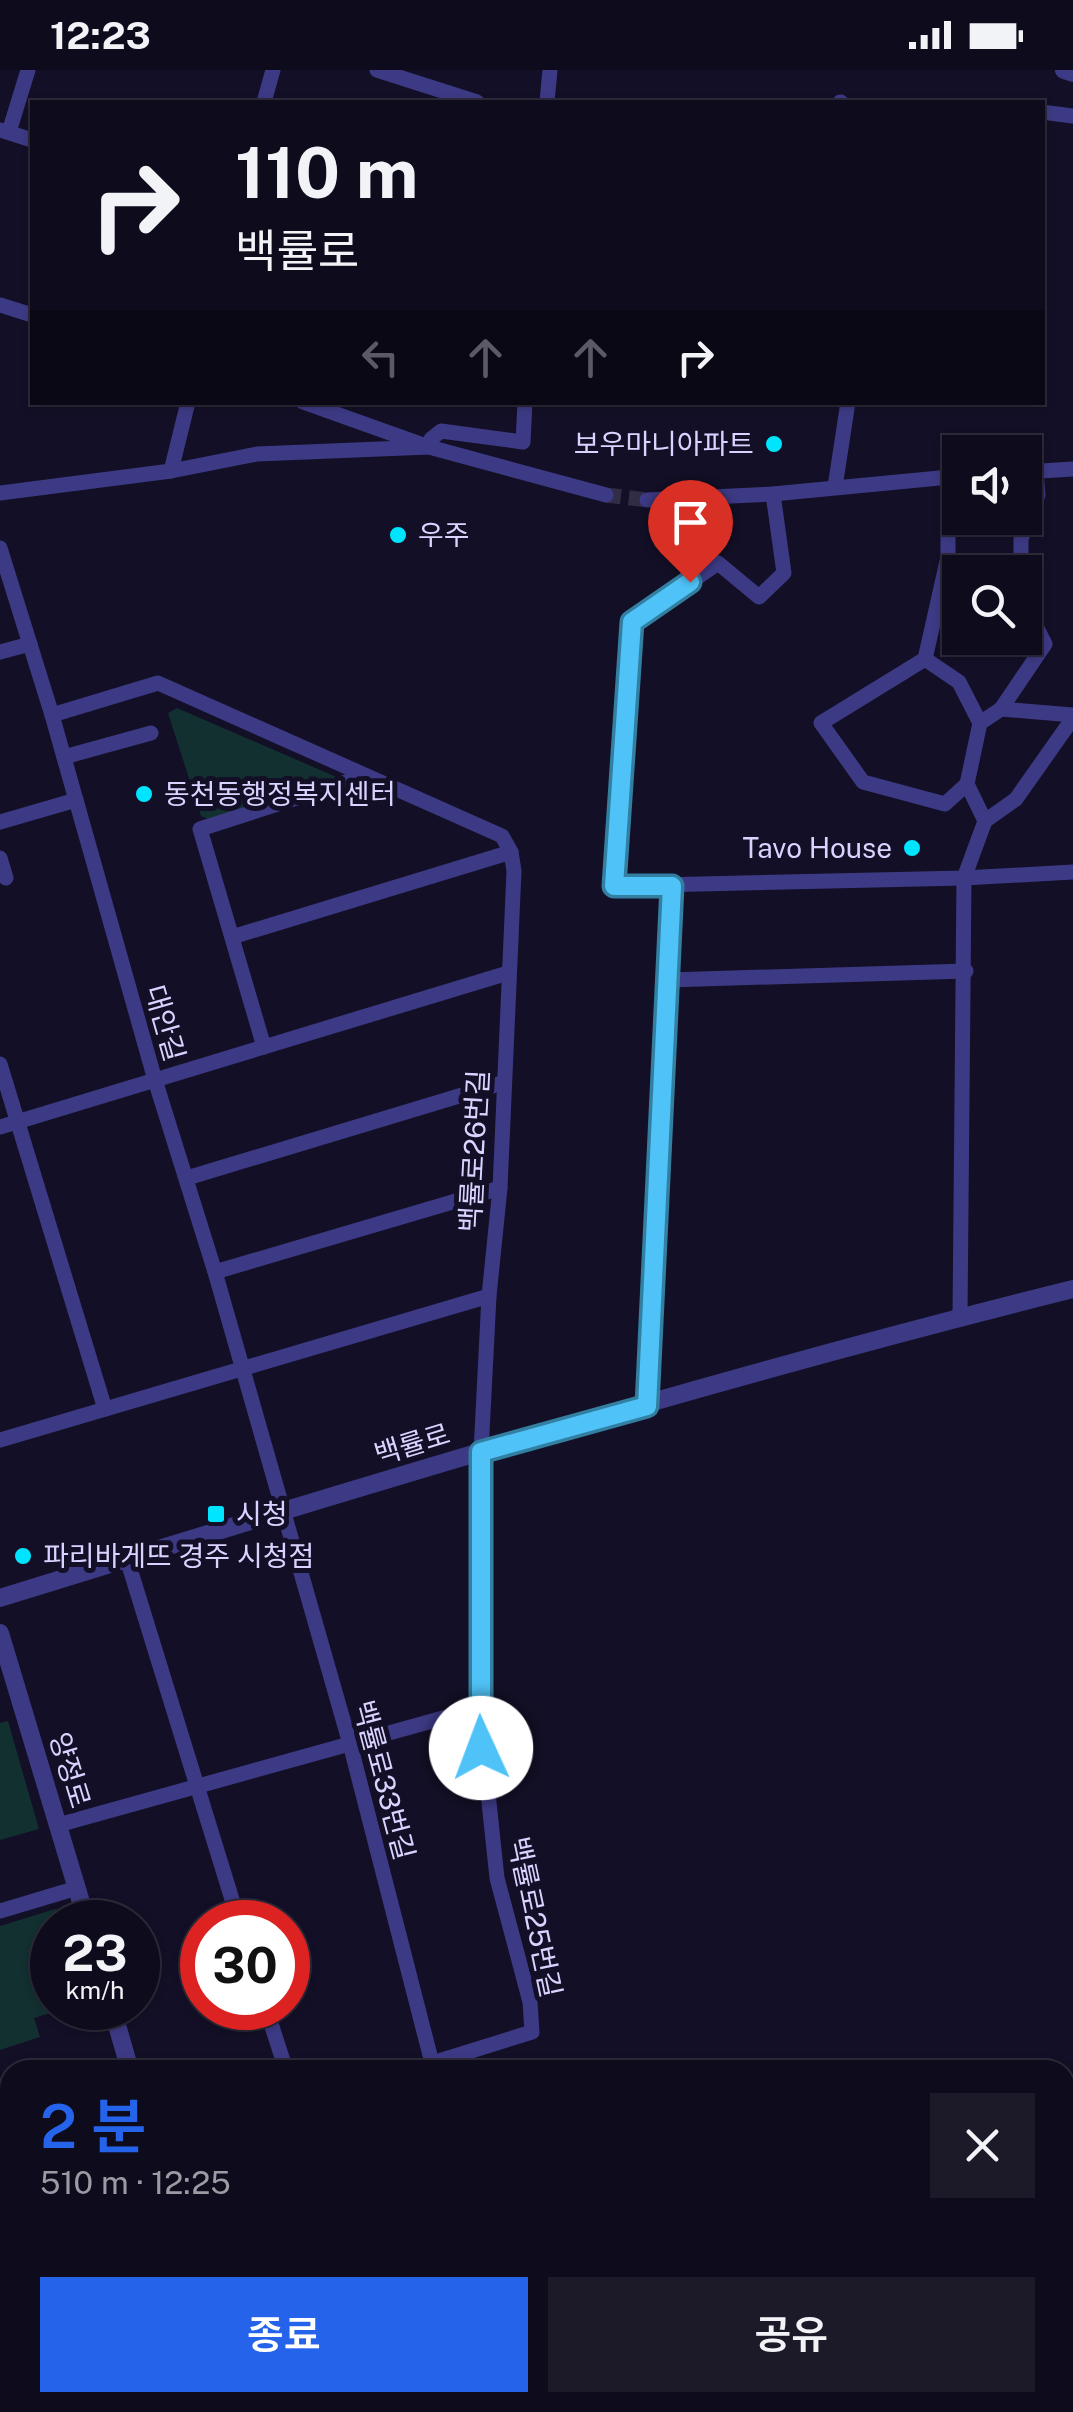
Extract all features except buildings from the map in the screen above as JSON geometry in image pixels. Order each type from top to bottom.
[{"type":"street","points":[[28,70],[5,131],[30,139]]},
{"type":"street","points":[[265,100],[273,70]]},
{"type":"street","points":[[377,70],[471,100]]},
{"type":"street","points":[[546,100],[550,70]]},
{"type":"street","points":[[1064,70],[1073,73]]},
{"type":"street","points":[[1045,112],[1073,116]]},
{"type":"street","points":[[0,305],[30,314]]},
{"type":"street","points":[[171,470],[187,405]]},
{"type":"street","points":[[311,405],[429,447],[606,495]]},
{"type":"street","points":[[429,447],[441,430],[523,442],[525,405]]},
{"type":"street","points":[[836,488],[848,405]]},
{"type":"street","points":[[0,493],[257,454],[429,447]]},
{"type":"street","points":[[1042,471],[1073,469]]},
{"type":"street","points":[[647,500],[773,494],[942,478]]},
{"type":"street","points":[[773,494],[784,573],[758,597],[718,563],[632,622],[614,886],[1073,872]]},
{"type":"street","points":[[926,659],[959,682],[980,724],[966,784],[945,804],[863,782],[821,722],[926,659],[950,535]]},
{"type":"street","name":"대안길","points":[[0,548],[52,715],[282,1512]]},
{"type":"street","points":[[0,652],[30,644]]},
{"type":"street","points":[[980,724],[1001,709],[1038,655]]},
{"type":"street","points":[[52,715],[158,683],[502,836],[511,852],[232,937]]},
{"type":"street","points":[[960,1317],[964,878],[984,821],[1016,799],[1073,716],[1001,709]]},
{"type":"street","points":[[64,757],[151,733]]},
{"type":"street","points":[[264,1047],[200,829],[365,776]]},
{"type":"street","points":[[966,784],[984,821]]},
{"type":"street","points":[[2,816],[76,800]]},
{"type":"street","name":"백률로26번길","points":[[481,1452],[489,1296],[500,1188],[514,871],[511,852]]},
{"type":"street","points":[[0,858],[6,878]]},
{"type":"street","points":[[647,1406],[672,886]]},
{"type":"street","points":[[668,980],[966,970]]},
{"type":"street","points":[[0,1127],[508,973]]},
{"type":"street","points":[[0,1064],[105,1409]]},
{"type":"street","points":[[187,1178],[502,1083]]},
{"type":"street","points":[[214,1272],[500,1188]]},
{"type":"street","name":"백률로","points":[[0,1598],[481,1452],[1073,1288]]},
{"type":"street","points":[[0,1440],[489,1296]]},
{"type":"street","name":"백률로25번길","points":[[442,2060],[532,2032],[530,2002],[496,1878],[480,1708],[481,1452]]},
{"type":"street","name":"백률로33번길","points":[[282,1512],[350,1744],[431,2060]]},
{"type":"street","points":[[128,1558],[232,1900]]},
{"type":"street","name":"양정로","points":[[0,1633],[81,1900]]},
{"type":"street","points":[[58,1825],[480,1708]]},
{"type":"street","points":[[0,1911],[77,1888]]},
{"type":"street","points":[[118,2030],[127,2060]]},
{"type":"street","points":[[273,2030],[283,2060]]},
{"type":"green space","points":[[177,708],[348,782],[210,820],[201,816],[168,713]]},
{"type":"green space","points":[[8,1721],[39,1829],[0,1840],[0,1723]]},
{"type":"green space","points":[[30,1917],[30,2030],[38,2030],[40,2037],[0,2050],[0,1926]]},
{"type":"tunnel","points":[[606,495],[647,500]]},
{"type":"place","name":"보우마니아파트","points":[[774,444]]},
{"type":"place","name":"우주","points":[[398,535]]},
{"type":"place","name":"동천동행정복지센터","points":[[144,794]]},
{"type":"place","name":"Tavo House","points":[[912,848]]},
{"type":"place","name":"시청","points":[[216,1514]]},
{"type":"place","name":"파리바게뜨 경주 시청점","points":[[23,1556]]},
{"type":"route","points":[[481,1748],[481,1452],[647,1406],[672,886],[614,886],[632,622],[690,582]]}]
